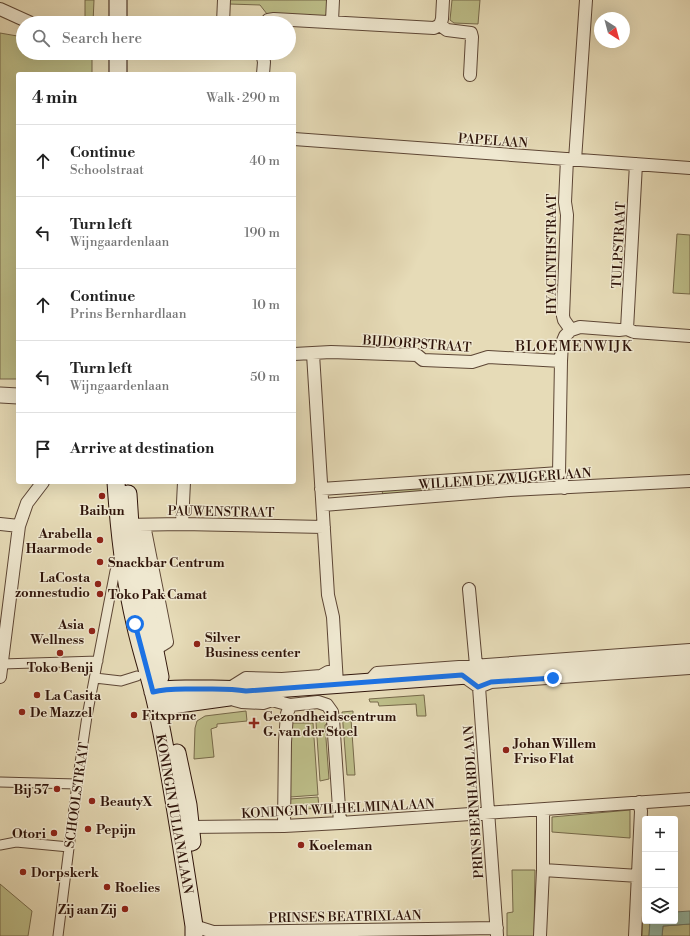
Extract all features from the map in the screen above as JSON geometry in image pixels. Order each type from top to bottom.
[{"type":"main road","points":[[107,0],[107,16]]},
{"type":"main road","points":[[118,0],[118,16]]},
{"type":"main road","points":[[107,60],[107,72]]},
{"type":"main road","points":[[118,60],[118,72]]},
{"type":"main road","points":[[117,484],[131,525],[122,557],[132,608],[160,698]]},
{"type":"main road","points":[[127,484],[131,525],[154,650],[160,698]]},
{"type":"main road","points":[[160,698],[246,691],[337,678],[369,682],[690,659]]},
{"type":"main road","name":"KONINGIN JULIANALAAN","points":[[160,698],[188,805],[199,932]]},
{"type":"main road","name":"KONINGIN JULIANALAAN","points":[[160,698],[179,828],[199,932]]},
{"type":"street","points":[[223,16],[224,0]]},
{"type":"street","points":[[332,21],[333,0]]},
{"type":"street","points":[[296,20],[434,28],[440,25],[442,19],[443,0]]},
{"type":"street","name":"HYACINTHSTRAAT","points":[[571,330],[563,316],[567,222],[565,202],[571,160],[586,0]]},
{"type":"street","points":[[0,9],[16,16]]},
{"type":"street","points":[[440,25],[447,30],[471,33],[470,75]]},
{"type":"street","points":[[262,72],[264,60]]},
{"type":"street","name":"PAPELAAN","points":[[296,139],[690,168]]},
{"type":"street","name":"TULPSTRAAT","points":[[627,328],[636,164]]},
{"type":"street","points":[[564,488],[559,473],[561,361],[562,343],[567,332],[580,327],[620,330],[627,328],[634,332],[690,336]]},
{"type":"street","name":"BIJDORPSTRAAT","points":[[296,354],[331,352],[417,355],[422,360],[472,362],[488,357],[561,361]]},
{"type":"street","points":[[313,354],[328,594],[333,617],[337,678]]},
{"type":"street","points":[[0,395],[16,396]]},
{"type":"street","name":"WILLEM DE ZWIJGERLAAN","points":[[321,489],[559,473]]},
{"type":"street","name":"WILLEM DE ZWIJGERLAAN","points":[[323,505],[510,490],[690,481]]},
{"type":"street","points":[[0,677],[19,526],[27,503],[41,484]]},
{"type":"street","points":[[182,524],[184,484]]},
{"type":"street","points":[[0,524],[19,526]]},
{"type":"street","name":"PAUWENSTRAAT","points":[[131,525],[182,524],[324,527]]},
{"type":"street","name":"SCHOOLSTRAAT","points":[[58,936],[76,784],[115,571]]},
{"type":"street","points":[[469,589],[476,665]]},
{"type":"street","points":[[369,682],[377,673],[690,650]]},
{"type":"street","points":[[2,664],[98,661]]},
{"type":"street","points":[[462,675],[478,687],[491,682],[690,668]]},
{"type":"street","points":[[337,678],[328,672],[321,676],[282,679],[246,678],[228,693],[242,702],[263,703],[272,700],[290,705],[318,702],[327,705],[332,712],[340,824]]},
{"type":"street","points":[[95,678],[121,681],[137,676]]},
{"type":"street","name":"PRINS BERNHARDLAAN","points":[[478,687],[497,932]]},
{"type":"street","points":[[284,826],[285,742],[287,714],[290,705]]},
{"type":"street","points":[[0,782],[76,784]]},
{"type":"street","name":"KONINGIN WILHELMINALAAN","points":[[190,827],[340,824],[690,798]]},
{"type":"street","points":[[635,936],[641,811],[639,802]]},
{"type":"street","points":[[540,936],[543,870],[543,810]]},
{"type":"street","points":[[0,845],[16,842],[69,847]]},
{"type":"street","points":[[543,870],[639,876]]},
{"type":"street","name":"PRINSES BEATRIXLAAN","points":[[199,932],[497,932]]},
{"type":"shaded area","points":[[85,0],[94,0],[93,16],[85,16]]},
{"type":"shaded area","points":[[229,0],[329,0],[328,13],[322,18],[267,14],[260,5],[229,4]]},
{"type":"shaded area","points":[[452,0],[480,0],[478,24],[454,23],[450,20]]},
{"type":"shaded area","points":[[0,33],[16,36],[16,60],[92,60],[92,72],[16,72],[16,379],[0,379]]},
{"type":"shaded area","points":[[677,234],[690,235],[690,294],[673,293]]},
{"type":"shaded area","points":[[508,480],[509,488],[383,498],[382,489]]},
{"type":"shaded area","points":[[424,695],[426,716],[417,716],[416,704],[379,706],[378,702],[370,702],[369,699]]},
{"type":"shaded area","points":[[246,711],[247,721],[217,724],[217,727],[211,729],[214,757],[194,759],[195,728],[197,721],[205,716]]},
{"type":"shaded area","points":[[353,711],[353,719],[351,719],[355,775],[347,775],[342,712]]},
{"type":"shaded area","points":[[326,721],[327,724],[325,725],[329,779],[320,781],[316,722]]},
{"type":"shaded area","points":[[291,723],[313,723],[318,795],[290,797]]},
{"type":"shaded area","points":[[318,797],[319,808],[293,810],[290,807],[290,799]]},
{"type":"shaded area","points":[[630,810],[630,838],[552,832],[552,817]]},
{"type":"shaded area","points":[[512,870],[535,870],[534,936],[507,936],[507,913],[513,912]]},
{"type":"shaded area","points":[[0,884],[32,911],[28,936],[0,936]]},
{"type":"shaded area","points":[[690,911],[690,924],[663,926],[662,936],[649,936],[650,924],[678,924],[678,912]]},
{"type":"shaded area","points":[[642,924],[650,924],[649,936],[642,936]]},
{"type":"shaded area","points":[[690,924],[690,936],[662,936],[663,926]]},
{"type":"place","name":"Baibun","points":[[102,496]]},
{"type":"place","name":"Arabella Haarmode","points":[[100,540]]},
{"type":"place","name":"Snackbar Centrum","points":[[100,562]]},
{"type":"place","name":"LaCosta zonnestudio","points":[[98,584]]},
{"type":"place","name":"Toko Pak Camat","points":[[100,594]]},
{"type":"place","name":"Asia Wellness","points":[[92,631]]},
{"type":"place","name":"Silver Business center","points":[[197,644]]},
{"type":"place","name":"Toko Benji","points":[[60,653]]},
{"type":"place","name":"La Casita","points":[[37,695]]},
{"type":"place","name":"De Mazzel","points":[[22,712]]},
{"type":"place","name":"Fitxprnc","points":[[134,715]]},
{"type":"place","name":"Gezondheidscentrum G. van der Stoel","points":[[254,723]]},
{"type":"place","name":"Johan Willem Friso Flat","points":[[506,750]]},
{"type":"place","name":"Bij 57","points":[[57,789]]},
{"type":"place","name":"BeautyX","points":[[92,801]]},
{"type":"place","name":"Pepijn","points":[[88,829]]},
{"type":"place","name":"Otori","points":[[54,833]]},
{"type":"place","name":"Koeleman","points":[[301,845]]},
{"type":"place","name":"Dorpskerk","points":[[23,872]]},
{"type":"place","name":"Roelies","points":[[107,887]]},
{"type":"place","name":"Zij aan Zij","points":[[125,909]]},
{"type":"district","name":"BLOEMENWIJK","points":[[574,346]]},
{"type":"route","points":[[135,624],[153,692],[163,689],[230,688],[246,691],[462,675],[478,687],[491,682],[553,678]]}]
